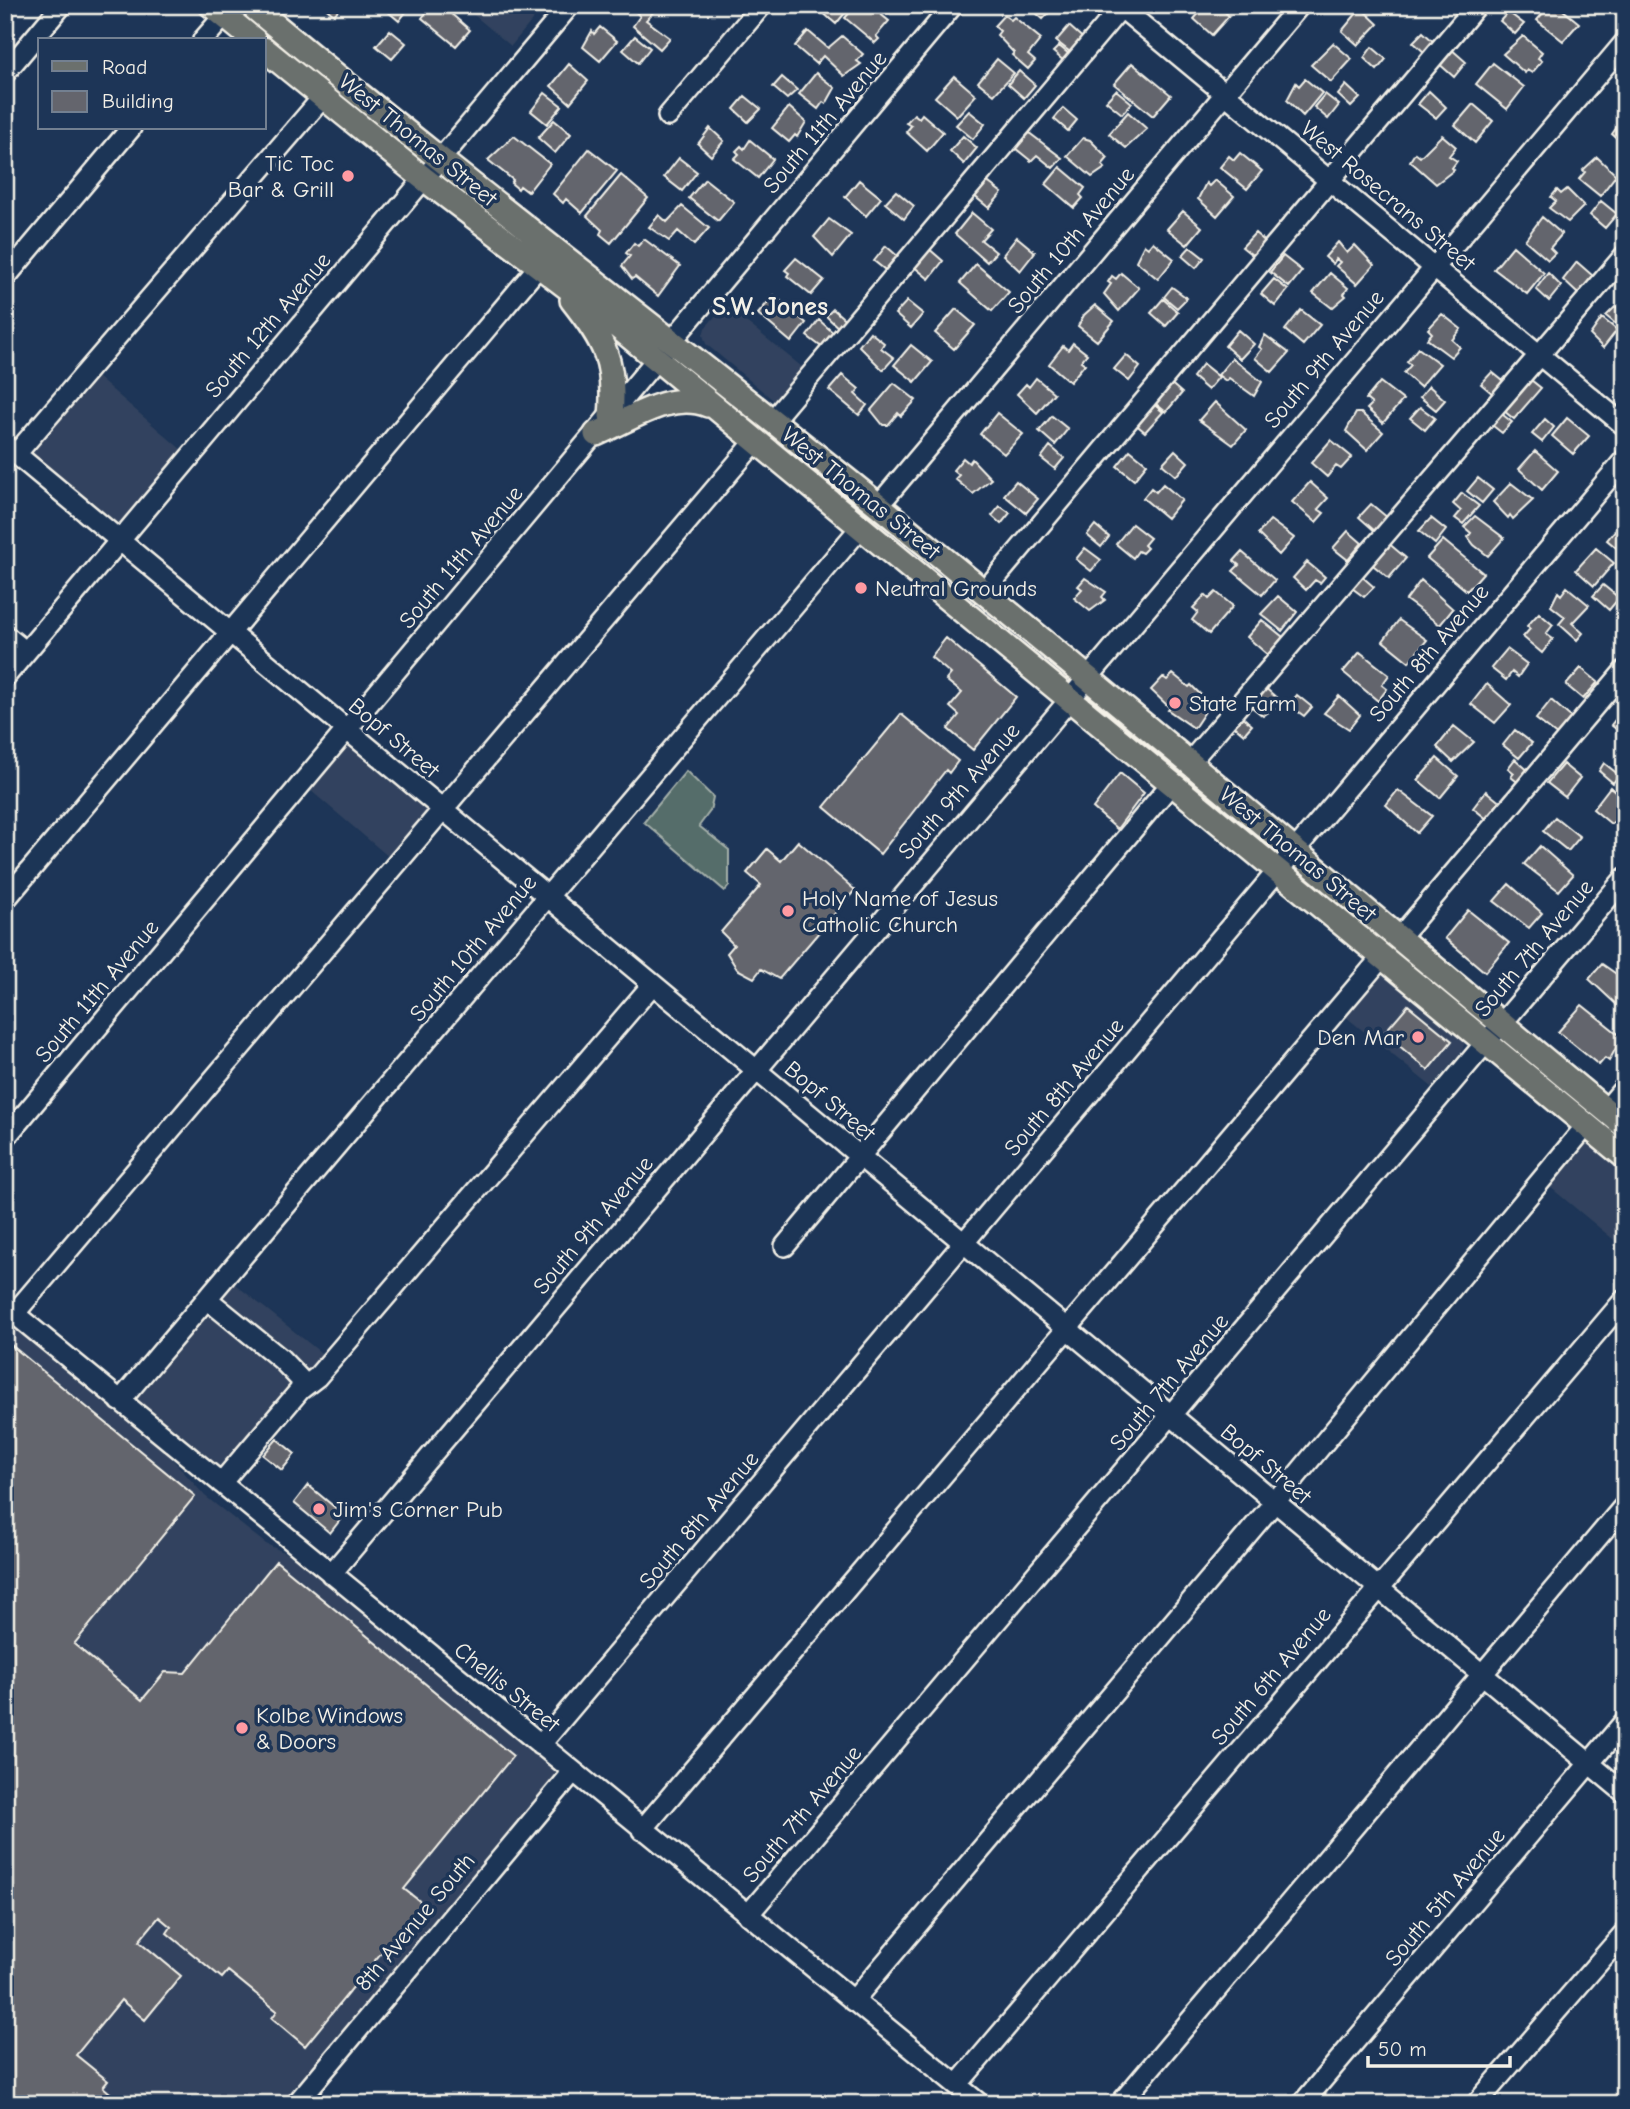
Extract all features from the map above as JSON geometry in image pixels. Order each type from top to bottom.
[{"type":"main road","name":"West Thomas Street","points":[[251,5],[439,159],[674,340],[878,506],[1625,1126]]},
{"type":"main road","points":[[218,11],[252,38]]},
{"type":"main road","name":"West Thomas Street","points":[[266,51],[423,178],[547,272],[861,527],[1625,1157]]},
{"type":"main road","points":[[547,272],[606,352],[612,372],[603,425],[673,402],[691,399],[710,406]]},
{"type":"street","points":[[5,74],[62,5]]},
{"type":"street","name":"South 12th Avenue","points":[[5,677],[570,5]]},
{"type":"street","points":[[668,116],[762,5]]},
{"type":"street","name":"South 11th Avenue","points":[[5,1138],[953,5]]},
{"type":"street","name":"South 10th Avenue","points":[[878,506],[1300,5]]},
{"type":"street","points":[[983,593],[1477,5]]},
{"type":"street","points":[[772,421],[1121,6]]},
{"type":"street","name":"West Rosecrans Street","points":[[1121,6],[1625,426]]},
{"type":"street","points":[[204,38],[218,11]]},
{"type":"street","name":"South 9th Avenue","points":[[331,1574],[1625,42]]},
{"type":"street","points":[[11,450],[323,97]]},
{"type":"street","points":[[5,278],[129,130]]},
{"type":"street","points":[[1189,764],[1625,255]]},
{"type":"street","points":[[5,900],[230,633],[547,272]]},
{"type":"street","points":[[10,1310],[755,442]]},
{"type":"street","name":"Bopf Street","points":[[11,450],[1171,1418],[1625,1793]]},
{"type":"street","name":"South 8th Avenue","points":[[540,1745],[1625,459]]},
{"type":"street","name":"South 10th Avenue","points":[[120,1401],[861,527]]},
{"type":"street","points":[[5,635],[26,652]]},
{"type":"street","points":[[1399,938],[1625,670]]},
{"type":"street","points":[[785,1246],[1171,784]]},
{"type":"street","name":"South 7th Avenue","points":[[748,1915],[1625,878]]},
{"type":"street","points":[[642,1830],[1382,957]]},
{"type":"street","points":[[221,1483],[300,1390],[317,1377],[652,985]]},
{"type":"street","points":[[1606,1110],[1625,1087]]},
{"type":"street","points":[[853,2001],[1274,1503],[1586,1126]]},
{"type":"street","points":[[207,1299],[281,1359],[302,1381],[300,1390]]},
{"type":"street","name":"South 6th Avenue","points":[[957,2085],[1625,1299]]},
{"type":"street","name":"Chellis Street","points":[[10,1310],[980,2104]]},
{"type":"street","points":[[1120,2104],[1625,1505]]},
{"type":"street","name":"South 5th Avenue","points":[[1302,2104],[1625,1721]]},
{"type":"street","name":"8th Avenue South","points":[[296,2104],[573,1772]]},
{"type":"street","points":[[1476,2104],[1625,1932]]},
{"type":"shaded area","points":[[462,5],[545,5],[511,46]]},
{"type":"shaded area","points":[[725,305],[807,371],[778,404],[706,344],[703,335],[705,328]]},
{"type":"shaded area","points":[[89,370],[190,457],[120,541],[16,454]]},
{"type":"shaded area","points":[[347,731],[441,809],[396,863],[303,784]]},
{"type":"shaded area","points":[[1379,967],[1466,1039],[1462,1051],[1432,1087],[1340,1012]]},
{"type":"shaded area","points":[[1583,1136],[1625,1170],[1625,1249],[1544,1182]]},
{"type":"shaded area","name":"Kolbe Windows & Doors","points":[[226,1277],[330,1360],[232,1476],[123,1404],[205,1496],[266,1544],[331,1574],[573,1772],[296,2104],[5,2104],[5,1306],[120,1400]]},
{"type":"green space","points":[[686,771],[713,797],[710,811],[699,826],[729,850],[729,886],[725,891],[644,822]]},
{"type":"building","points":[[322,5],[342,5],[334,15]]},
{"type":"building","points":[[380,5],[406,5],[409,8],[399,21]]},
{"type":"building","points":[[432,5],[441,5],[470,30],[456,46],[422,18]]},
{"type":"building","points":[[628,5],[652,5],[657,8],[646,20],[670,38],[660,49],[633,26],[640,16]]},
{"type":"building","points":[[828,5],[846,5],[849,8],[836,24],[822,12]]},
{"type":"building","points":[[856,5],[869,5],[889,21],[876,36],[879,39],[875,43],[845,18]]},
{"type":"building","points":[[1027,5],[1056,5],[1043,19]]},
{"type":"building","points":[[1206,5],[1218,5],[1229,16],[1212,35],[1194,19]]},
{"type":"building","points":[[1550,5],[1557,5],[1579,23],[1563,41],[1537,20]]},
{"type":"building","points":[[1361,8],[1378,24],[1358,45],[1342,31]]},
{"type":"building","points":[[1508,12],[1524,24],[1515,34],[1500,21]]},
{"type":"building","points":[[1004,15],[1011,20],[1014,17],[1041,39],[1028,55],[1035,61],[1028,69],[1012,55],[1014,53],[997,35],[1000,31],[994,26]]},
{"type":"building","points":[[1069,26],[1086,41],[1074,55],[1056,41]]},
{"type":"building","points":[[600,27],[617,41],[600,61],[583,47],[592,31],[594,34]]},
{"type":"building","points":[[390,30],[406,43],[392,59],[376,46]]},
{"type":"building","points":[[808,31],[828,48],[842,36],[863,54],[857,61],[861,64],[844,76],[823,56],[816,64],[795,46]]},
{"type":"building","points":[[1423,32],[1435,43],[1426,54],[1413,42]]},
{"type":"building","points":[[635,36],[650,48],[638,63],[623,50]]},
{"type":"building","points":[[1523,36],[1542,52],[1538,58],[1542,61],[1532,73],[1527,70],[1525,73],[1503,54]]},
{"type":"building","points":[[1333,43],[1352,59],[1331,82],[1311,65]]},
{"type":"building","points":[[1059,46],[1069,54],[1064,61],[1053,52]]},
{"type":"building","points":[[1372,47],[1386,59],[1377,70],[1364,58]]},
{"type":"building","points":[[1450,48],[1466,62],[1454,77],[1437,62]]},
{"type":"building","points":[[997,59],[1014,73],[994,95],[978,82]]},
{"type":"building","points":[[1132,63],[1171,95],[1153,116],[1114,84]]},
{"type":"building","points":[[1493,63],[1524,87],[1507,109],[1476,84]]},
{"type":"building","points":[[569,64],[588,81],[570,103],[551,86]]},
{"type":"building","points":[[1019,71],[1035,85],[1024,98],[1008,84]]},
{"type":"building","points":[[816,73],[835,88],[826,104],[823,102],[818,109],[799,94]]},
{"type":"building","points":[[954,76],[976,95],[957,116],[935,97]]},
{"type":"building","points":[[782,77],[797,90],[787,99],[773,87]]},
{"type":"building","points":[[1305,79],[1322,93],[1303,116],[1287,100],[1296,83],[1299,86]]},
{"type":"building","points":[[1346,85],[1360,98],[1351,107],[1338,95]]},
{"type":"building","points":[[1116,90],[1132,103],[1122,114],[1106,101]]},
{"type":"building","points":[[1429,91],[1446,107],[1436,118],[1418,104]]},
{"type":"building","points":[[545,93],[562,106],[547,124],[531,111]]},
{"type":"building","points":[[1325,94],[1339,105],[1328,119],[1314,107]]},
{"type":"building","points":[[745,96],[761,109],[748,122],[734,109]]},
{"type":"building","points":[[1473,104],[1493,121],[1475,143],[1455,125]]},
{"type":"building","points":[[789,107],[806,122],[797,137],[795,135],[789,142],[772,128]]},
{"type":"building","points":[[1063,108],[1077,120],[1068,131],[1054,119]]},
{"type":"building","points":[[969,111],[985,124],[973,139],[956,125]]},
{"type":"building","points":[[1128,112],[1147,129],[1126,148],[1109,134]]},
{"type":"building","points":[[914,114],[919,118],[922,114],[943,132],[927,151],[906,132],[911,126],[906,123]]},
{"type":"building","points":[[1625,116],[1625,145],[1612,134]]},
{"type":"building","points":[[554,120],[571,134],[555,153],[538,138]]},
{"type":"building","points":[[710,128],[724,141],[711,156],[698,144]]},
{"type":"building","points":[[1028,132],[1062,158],[1053,168],[1037,155],[1031,161],[1015,148]]},
{"type":"building","points":[[1442,135],[1456,147],[1449,156],[1457,161],[1452,168],[1454,170],[1436,184],[1410,161],[1415,153],[1420,157]]},
{"type":"building","points":[[514,136],[550,164],[528,192],[520,186],[518,189],[511,183],[513,180],[488,160]]},
{"type":"building","points":[[963,136],[977,148],[964,164],[950,151]]},
{"type":"building","points":[[1083,138],[1090,140],[1108,158],[1102,165],[1105,168],[1092,177],[1067,156]]},
{"type":"building","points":[[750,140],[773,159],[758,178],[734,159],[739,154],[736,151],[741,146],[744,149]]},
{"type":"building","points":[[589,149],[617,171],[582,213],[566,199],[563,203],[553,194]]},
{"type":"building","points":[[1240,153],[1262,171],[1247,189],[1220,167],[1229,156],[1234,160]]},
{"type":"building","points":[[1597,157],[1616,175],[1600,196],[1579,179],[1585,172],[1583,170]]},
{"type":"building","points":[[679,158],[697,172],[682,191],[664,177]]},
{"type":"building","points":[[1060,167],[1085,188],[1080,195],[1083,198],[1074,208],[1046,184]]},
{"type":"building","points":[[621,175],[648,198],[611,243],[600,234],[602,230],[587,216]]},
{"type":"building","points":[[705,179],[734,202],[718,221],[689,198]]},
{"type":"building","points":[[859,180],[881,198],[866,216],[845,197]]},
{"type":"building","points":[[985,180],[1002,193],[989,208],[973,195]]},
{"type":"building","points":[[1215,180],[1234,196],[1217,216],[1198,199],[1206,183],[1209,186]]},
{"type":"building","points":[[1567,189],[1584,206],[1568,222],[1549,208],[1556,201],[1551,197],[1557,190],[1561,194]]},
{"type":"building","points":[[896,191],[914,206],[904,219],[885,203]]},
{"type":"building","points":[[1601,201],[1617,214],[1605,228],[1590,215]]},
{"type":"building","points":[[682,206],[709,228],[694,245],[678,231],[669,241],[649,227],[659,215],[667,222]]},
{"type":"building","points":[[1183,211],[1202,227],[1187,245],[1167,229]]},
{"type":"building","points":[[972,213],[991,229],[981,240],[996,252],[987,262],[955,234]]},
{"type":"building","points":[[1542,217],[1562,234],[1550,248],[1555,253],[1548,260],[1525,240]]},
{"type":"building","points":[[829,219],[851,235],[833,257],[814,237]]},
{"type":"building","points":[[1255,233],[1268,244],[1256,258],[1242,247]]},
{"type":"building","points":[[1017,237],[1035,252],[1020,271],[1003,255]]},
{"type":"building","points":[[644,239],[680,266],[658,296],[635,277],[632,279],[622,266],[630,256],[626,253],[634,243],[638,246]]},
{"type":"building","points":[[1153,242],[1174,259],[1158,279],[1136,261],[1144,245],[1148,248]]},
{"type":"building","points":[[1338,242],[1347,253],[1355,245],[1374,265],[1357,284],[1336,266],[1340,262],[1336,259],[1333,264],[1325,257]]},
{"type":"building","points":[[886,246],[901,259],[889,273],[874,261]]},
{"type":"building","points":[[1513,246],[1544,273],[1527,294],[1494,269]]},
{"type":"building","points":[[927,247],[943,261],[929,279],[912,265]]},
{"type":"building","points":[[1190,247],[1204,258],[1196,268],[1182,256]]},
{"type":"building","points":[[1283,256],[1302,271],[1289,287],[1270,272]]},
{"type":"building","points":[[796,258],[824,280],[811,295],[787,276],[789,273],[785,270]]},
{"type":"building","points":[[1577,262],[1593,276],[1578,294],[1563,280]]},
{"type":"building","points":[[976,264],[1009,292],[992,311],[960,283]]},
{"type":"building","points":[[1121,273],[1139,288],[1119,311],[1104,294],[1111,284],[1108,282],[1112,276],[1116,279]]},
{"type":"building","points":[[1330,273],[1348,288],[1344,294],[1346,296],[1332,308],[1313,293]]},
{"type":"building","points":[[1548,273],[1561,286],[1549,301],[1536,289]]},
{"type":"building","points":[[1274,279],[1288,290],[1275,306],[1261,294]]},
{"type":"building","points":[[1172,287],[1187,298],[1177,308],[1164,297]]},
{"type":"building","points":[[774,295],[806,323],[791,342],[758,314]]},
{"type":"building","points":[[1163,299],[1178,312],[1166,326],[1151,313]]},
{"type":"building","points":[[907,301],[923,314],[911,328],[895,314]]},
{"type":"building","points":[[1095,305],[1114,321],[1097,341],[1078,326],[1084,315]]},
{"type":"building","points":[[1615,307],[1625,315],[1623,330],[1606,316]]},
{"type":"building","points":[[833,309],[849,323],[842,331],[826,316]]},
{"type":"building","points":[[956,309],[975,325],[954,349],[935,333]]},
{"type":"building","points":[[1301,310],[1320,325],[1303,345],[1285,330]]},
{"type":"building","points":[[1442,314],[1461,329],[1452,340],[1460,347],[1451,357],[1427,339],[1432,333],[1428,329]]},
{"type":"building","points":[[1602,318],[1617,330],[1603,348],[1590,335]]},
{"type":"building","points":[[819,320],[836,335],[824,349],[807,336]]},
{"type":"building","points":[[1238,330],[1254,344],[1240,359],[1225,346]]},
{"type":"building","points":[[870,332],[884,343],[881,348],[894,358],[883,370],[859,346]]},
{"type":"building","points":[[1265,335],[1289,353],[1272,372],[1255,358],[1262,349],[1259,347]]},
{"type":"building","points":[[1073,343],[1087,354],[1081,361],[1085,364],[1070,382],[1049,364],[1063,346],[1068,350]]},
{"type":"building","points":[[911,345],[932,362],[915,382],[894,365]]},
{"type":"building","points":[[1418,348],[1440,364],[1420,387],[1404,373],[1411,365],[1407,362]]},
{"type":"building","points":[[1126,355],[1140,367],[1129,381],[1114,369]]},
{"type":"building","points":[[1232,358],[1262,382],[1254,396],[1229,378],[1226,381],[1218,375]]},
{"type":"building","points":[[1203,364],[1219,377],[1208,390],[1193,377]]},
{"type":"building","points":[[1492,372],[1503,381],[1493,394],[1481,384]]},
{"type":"building","points":[[842,375],[859,389],[855,394],[867,405],[859,415],[829,390]]},
{"type":"building","points":[[1526,376],[1541,388],[1514,419],[1499,407]]},
{"type":"building","points":[[1036,378],[1054,393],[1037,413],[1017,394],[1026,384],[1029,387]]},
{"type":"building","points":[[1167,380],[1182,393],[1166,412],[1151,400]]},
{"type":"building","points":[[1380,382],[1403,400],[1383,423],[1367,409],[1372,404],[1366,399]]},
{"type":"building","points":[[894,383],[916,400],[901,416],[898,413],[888,425],[883,425],[871,410]]},
{"type":"building","points":[[1429,386],[1445,400],[1436,410],[1420,397]]},
{"type":"building","points":[[1151,402],[1163,412],[1145,432],[1133,422]]},
{"type":"building","points":[[1215,402],[1246,430],[1233,445],[1199,420]]},
{"type":"building","points":[[1420,407],[1435,418],[1425,430],[1410,418]]},
{"type":"building","points":[[1498,411],[1512,422],[1502,433],[1488,422]]},
{"type":"building","points":[[997,413],[1023,434],[1004,454],[980,434]]},
{"type":"building","points":[[1356,413],[1361,413],[1383,432],[1367,450],[1346,431]]},
{"type":"building","points":[[1052,416],[1068,429],[1055,445],[1039,431]]},
{"type":"building","points":[[1567,418],[1589,436],[1573,454],[1552,436]]},
{"type":"building","points":[[1545,419],[1554,427],[1542,442],[1532,434]]},
{"type":"building","points":[[1331,440],[1352,457],[1341,469],[1336,466],[1327,477],[1311,463]]},
{"type":"building","points":[[1050,446],[1064,458],[1055,469],[1041,458]]},
{"type":"building","points":[[1130,450],[1147,464],[1134,480],[1117,466]]},
{"type":"building","points":[[1175,450],[1188,462],[1176,476],[1162,464]]},
{"type":"building","points":[[1535,451],[1558,471],[1542,490],[1519,469]]},
{"type":"building","points":[[963,458],[969,463],[972,459],[991,479],[973,494],[955,479],[959,475],[953,470]]},
{"type":"building","points":[[1478,478],[1493,490],[1482,503],[1467,491]]},
{"type":"building","points":[[1016,481],[1038,499],[1026,513],[1004,495]]},
{"type":"building","points":[[1310,482],[1328,498],[1318,509],[1324,513],[1316,522],[1292,502]]},
{"type":"building","points":[[1511,483],[1533,500],[1513,519],[1510,515],[1508,518],[1493,502]]},
{"type":"building","points":[[1163,484],[1182,500],[1167,518],[1143,498],[1151,488],[1156,492]]},
{"type":"building","points":[[1462,493],[1479,506],[1463,524],[1455,518],[1461,511],[1453,504]]},
{"type":"building","points":[[1371,504],[1388,518],[1376,532],[1359,517]]},
{"type":"building","points":[[1000,506],[1010,513],[1001,524],[992,516]]},
{"type":"building","points":[[1475,516],[1504,538],[1488,556],[1474,545],[1468,537],[1471,533],[1464,527]]},
{"type":"building","points":[[1431,518],[1446,530],[1435,544],[1419,531]]},
{"type":"building","points":[[1270,520],[1294,538],[1279,555],[1258,534]]},
{"type":"building","points":[[1621,523],[1625,527],[1625,555],[1607,540]]},
{"type":"building","points":[[1132,524],[1150,538],[1144,545],[1147,548],[1142,553],[1138,551],[1133,558],[1116,544]]},
{"type":"building","points":[[1095,525],[1109,537],[1101,547],[1087,535]]},
{"type":"building","points":[[1348,531],[1362,543],[1348,560],[1333,548]]},
{"type":"building","points":[[1443,540],[1483,573],[1467,591],[1427,558]]},
{"type":"building","points":[[1387,542],[1406,558],[1389,578],[1369,562]]},
{"type":"building","points":[[1085,548],[1101,560],[1091,571],[1076,559]]},
{"type":"building","points":[[1596,548],[1614,563],[1594,586],[1576,570]]},
{"type":"building","points":[[1242,552],[1275,580],[1262,595],[1233,571],[1239,565],[1234,561]]},
{"type":"building","points":[[1307,562],[1325,577],[1320,583],[1315,580],[1306,590],[1293,578]]},
{"type":"building","points":[[1358,573],[1374,587],[1364,597],[1348,585]]},
{"type":"building","points":[[1085,578],[1106,592],[1102,597],[1105,600],[1090,611],[1074,598],[1082,589],[1078,586]]},
{"type":"building","points":[[1421,580],[1453,609],[1440,625],[1406,600]]},
{"type":"building","points":[[1603,585],[1619,598],[1609,610],[1593,596]]},
{"type":"building","points":[[1567,587],[1589,605],[1572,623],[1583,633],[1577,640],[1559,624],[1565,617],[1551,606],[1558,592],[1561,595]]},
{"type":"building","points":[[1216,592],[1233,606],[1209,634],[1192,620],[1198,612],[1193,608],[1205,595],[1209,599]]},
{"type":"building","points":[[1278,596],[1297,612],[1282,631],[1261,614]]},
{"type":"building","points":[[1539,613],[1553,625],[1546,634],[1553,639],[1542,653],[1523,637],[1530,629],[1527,626]]},
{"type":"building","points":[[1262,620],[1283,637],[1268,655],[1247,637]]},
{"type":"building","points":[[1399,620],[1427,640],[1409,662],[1383,641]]},
{"type":"building","points":[[946,638],[1016,697],[973,750],[948,729],[959,715],[950,707],[962,693],[946,680],[951,674],[931,657]]},
{"type":"building","points":[[1507,649],[1527,664],[1518,677],[1512,672],[1506,680],[1491,668]]},
{"type":"building","points":[[1360,652],[1389,675],[1382,685],[1387,689],[1378,701],[1343,672]]},
{"type":"building","points":[[1581,668],[1598,682],[1583,699],[1566,685]]},
{"type":"building","points":[[1173,674],[1189,687],[1191,685],[1210,704],[1194,728],[1168,710],[1170,708],[1151,690],[1163,677],[1167,680]]},
{"type":"building","points":[[1487,684],[1511,705],[1495,723],[1471,704]]},
{"type":"building","points":[[1262,685],[1278,699],[1271,706],[1274,708],[1263,716],[1247,703]]},
{"type":"building","points":[[1297,695],[1312,707],[1304,716],[1289,705]]},
{"type":"building","points":[[1339,696],[1360,715],[1349,729],[1324,713]]},
{"type":"building","points":[[1551,700],[1573,719],[1558,736],[1536,719]]},
{"type":"building","points":[[1622,711],[1625,713],[1625,736],[1611,725]]},
{"type":"building","points":[[901,714],[958,761],[949,773],[946,770],[880,854],[824,807]]},
{"type":"building","points":[[1239,714],[1252,725],[1244,734],[1232,724]]},
{"type":"building","points":[[1454,726],[1474,742],[1453,762],[1437,747]]},
{"type":"building","points":[[1515,730],[1532,743],[1519,758],[1503,745]]},
{"type":"building","points":[[1437,758],[1458,776],[1440,798],[1418,780]]},
{"type":"building","points":[[1515,759],[1531,773],[1520,784],[1511,777],[1514,773],[1508,768]]},
{"type":"building","points":[[1604,763],[1619,775],[1613,783],[1599,771]]},
{"type":"building","points":[[1563,764],[1580,778],[1565,797],[1547,783]]},
{"type":"building","points":[[1120,773],[1144,793],[1117,829],[1093,808]]},
{"type":"building","points":[[1610,787],[1625,799],[1625,812],[1611,824],[1593,809]]},
{"type":"building","points":[[1398,790],[1432,816],[1417,833],[1386,805]]},
{"type":"building","points":[[1486,791],[1502,804],[1488,820],[1473,808]]},
{"type":"building","points":[[1555,817],[1580,837],[1568,851],[1543,831]]},
{"type":"building","name":"Holy Name of Jesus Catholic Church","points":[[798,841],[855,890],[779,979],[761,969],[754,978],[737,969],[727,953],[734,945],[721,932],[761,885],[747,873],[767,849],[781,861]]},
{"type":"building","points":[[1540,846],[1573,875],[1559,891],[1524,864]]},
{"type":"building","points":[[1509,884],[1542,913],[1529,928],[1494,901]]},
{"type":"building","points":[[1468,910],[1509,943],[1485,972],[1445,938]]},
{"type":"building","points":[[1602,964],[1625,980],[1625,999],[1619,1007],[1589,979]]},
{"type":"building","points":[[1408,1005],[1452,1041],[1428,1070],[1384,1033]]},
{"type":"building","points":[[1582,1005],[1622,1037],[1609,1061],[1605,1058],[1599,1065],[1558,1032]]},
{"type":"building","name":"Kolbe Windows & Doors","points":[[5,1340],[195,1496],[74,1644],[142,1700],[165,1672],[185,1673],[276,1561],[513,1756],[404,1889],[422,1903],[305,2046],[272,2018],[277,2011],[228,1971],[222,1978],[167,1933],[171,1927],[159,1917],[139,1941],[181,1976],[145,2020],[121,2000],[76,2055],[108,2081],[103,2087],[123,2104],[5,2104]]},
{"type":"building","points":[[277,1439],[295,1454],[282,1470],[263,1455]]},
{"type":"building","name":"Jim's Corner Pub","points":[[308,1485],[344,1515],[330,1533],[294,1503]]},
{"type":"place","name":"Tic Toc Bar & Grill","points":[[348,176]]},
{"type":"place","name":"Neutral Grounds","points":[[861,588]]},
{"type":"place","name":"State Farm","points":[[1175,703]]},
{"type":"place","name":"Holy Name of Jesus Catholic Church","points":[[788,911]]},
{"type":"place","name":"Den Mar","points":[[1418,1037]]},
{"type":"place","name":"Jim's Corner Pub","points":[[319,1509]]},
{"type":"place","name":"Kolbe Windows & Doors","points":[[242,1728]]},
{"type":"district","name":"S.W. Jones","points":[[770,307]]}]
